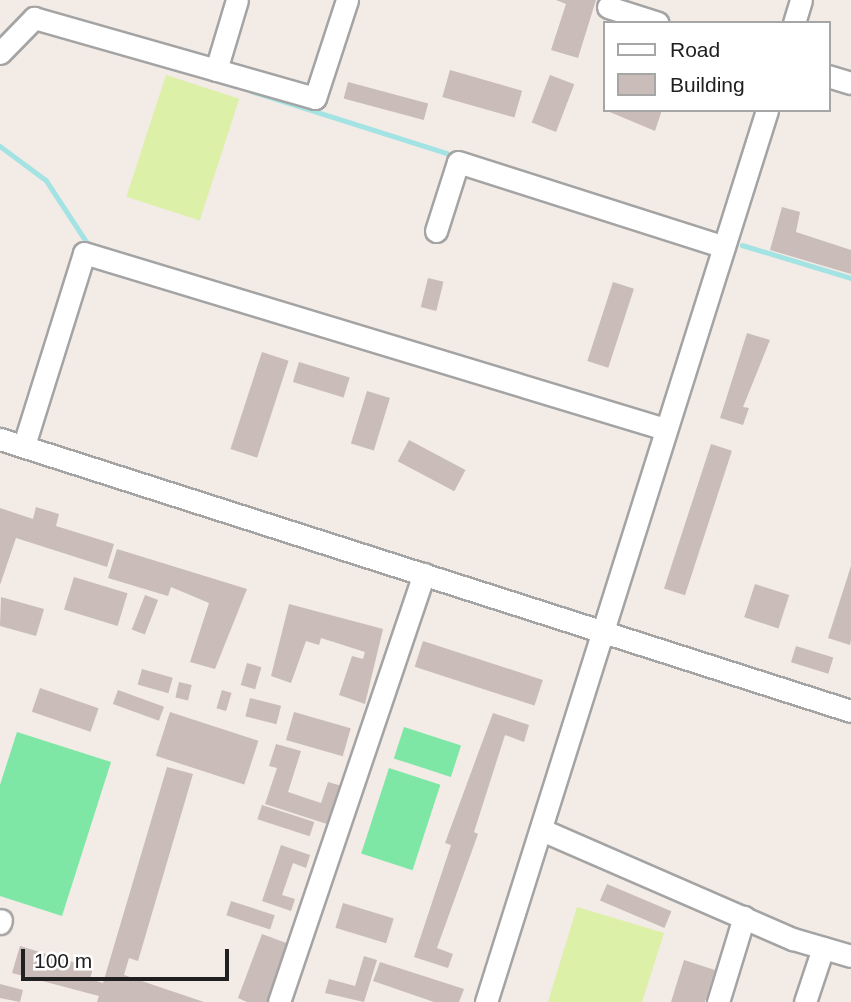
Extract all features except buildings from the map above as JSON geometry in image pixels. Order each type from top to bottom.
[{"type":"street","points":[[216,70],[237,0]]},
{"type":"street","points":[[0,53],[34,18],[315,98],[347,0]]},
{"type":"street","points":[[795,21],[801,0]]},
{"type":"street","points":[[608,6],[652,21]]},
{"type":"street","points":[[830,77],[851,83]]},
{"type":"street","points":[[486,1002],[766,112]]},
{"type":"street","points":[[436,231],[458,162],[724,247]]},
{"type":"street","points":[[24,446],[84,253],[665,429]]},
{"type":"street","points":[[0,439],[424,574],[604,627],[851,711]]},
{"type":"street","points":[[279,1002],[424,574]]},
{"type":"street","points":[[541,830],[744,918],[822,948],[851,956]]},
{"type":"street","points":[[718,1002],[744,918]]},
{"type":"street","points":[[805,1002],[822,948]]},
{"type":"green space","points":[[166,75],[239,99],[200,221],[126,197]]},
{"type":"green space","points":[[404,727],[461,746],[451,777],[394,758]]},
{"type":"green space","points":[[17,732],[111,762],[62,916],[0,896],[0,785]]},
{"type":"green space","points":[[389,768],[440,785],[413,870],[361,854]]},
{"type":"green space","points":[[577,907],[664,933],[642,1002],[548,1002]]},
{"type":"waterway","points":[[251,91],[456,156]]},
{"type":"waterway","points":[[0,146],[46,180],[86,241]]},
{"type":"waterway","points":[[742,245],[851,278]]}]
